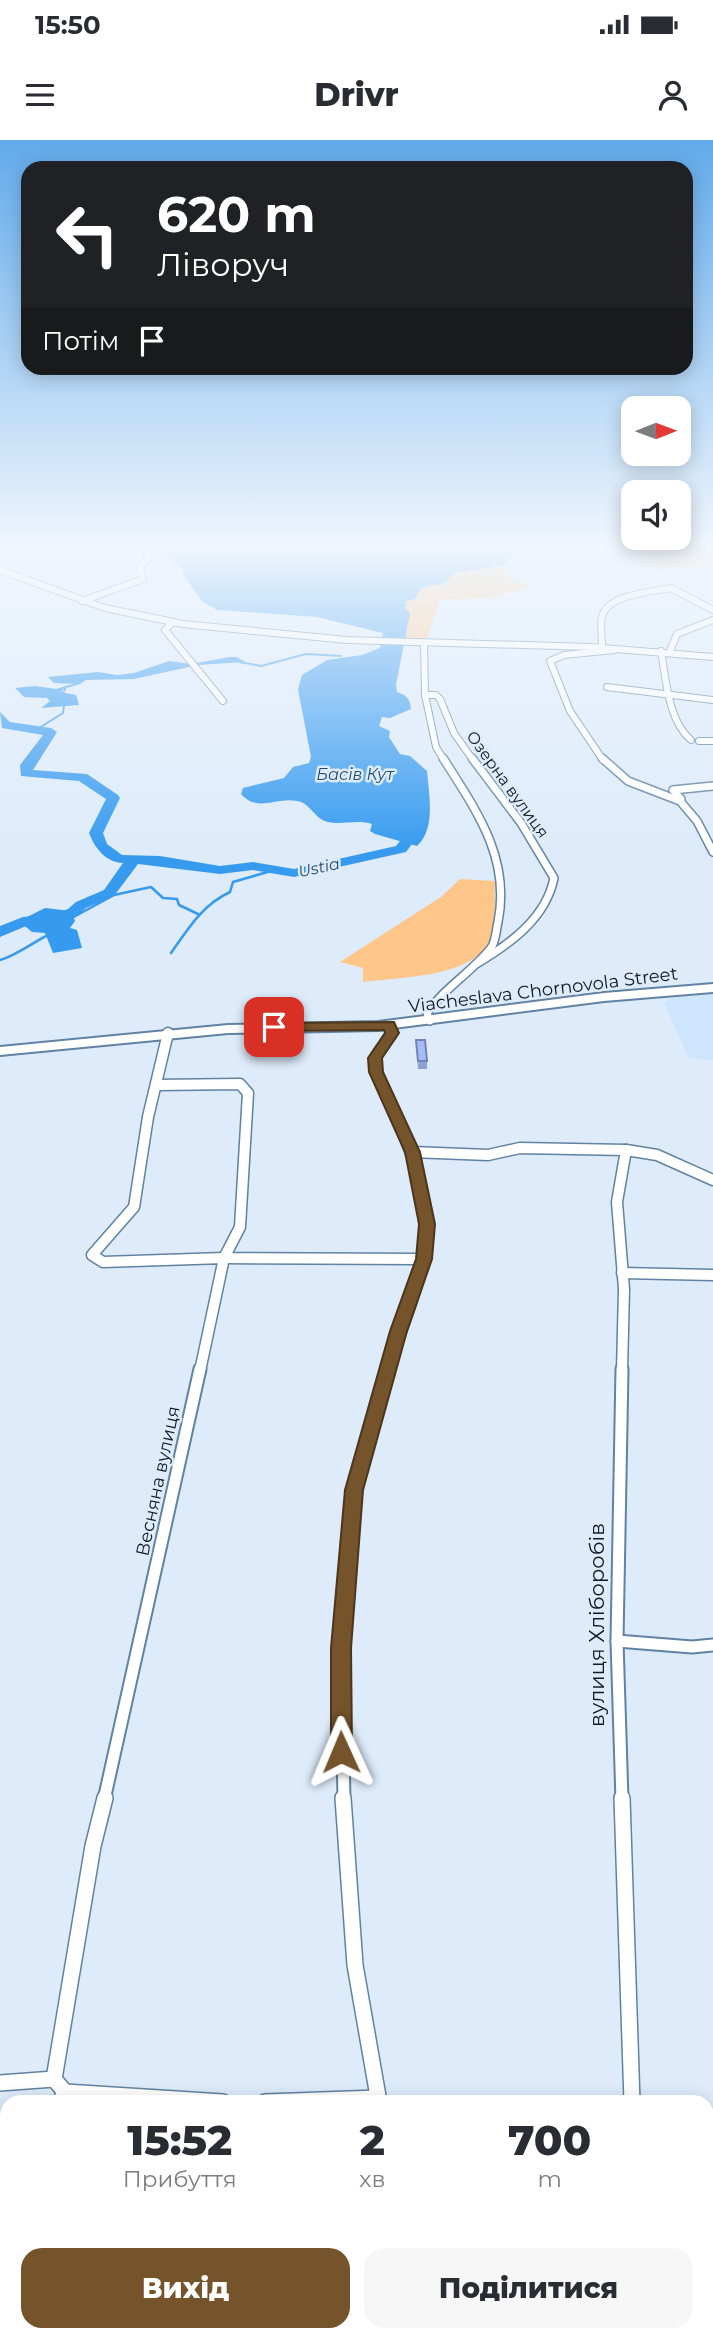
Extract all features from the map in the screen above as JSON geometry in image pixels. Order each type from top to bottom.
[{"type":"main road","name":"Viacheslava Chornovola Street","points":[[0,1051],[168,1033],[259,1027],[390,1025],[604,997],[713,988]]},
{"type":"street","points":[[181,648],[222,701]]},
{"type":"street","points":[[423,648],[425,695],[436,747],[485,825],[497,854],[503,898],[494,946],[440,994],[427,1013],[430,1021]]},
{"type":"street","points":[[625,648],[564,655],[550,661],[572,713],[609,766],[629,782],[672,797],[688,807]]},
{"type":"street","points":[[636,648],[713,657]]},
{"type":"street","points":[[661,651],[683,734],[695,741],[713,741]]},
{"type":"street","points":[[607,687],[713,700]]},
{"type":"street","name":"Озерна вулиця","points":[[425,695],[436,695],[443,703],[453,732],[524,826],[554,878],[548,899],[531,919],[493,954],[478,962]]},
{"type":"street","points":[[713,786],[673,790],[688,807],[713,852]]},
{"type":"street","points":[[377,2095],[355,1965],[345,1843],[341,1648],[354,1490],[399,1331],[424,1259],[427,1224],[412,1152],[376,1072],[375,1058],[392,1033],[390,1025]]},
{"type":"street","points":[[168,1033],[148,1117],[134,1207],[92,1255],[103,1262],[224,1258],[424,1259]]},
{"type":"street","name":"Весняна вулиця","points":[[54,2079],[93,1846],[135,1674],[224,1258],[240,1227],[248,1093],[240,1084],[156,1085]]},
{"type":"street","points":[[412,1152],[488,1155],[520,1149],[555,1147],[626,1150],[657,1155],[713,1180]]},
{"type":"street","name":"вулиця Хліборобів","points":[[626,1150],[618,1174],[617,1200],[624,1289],[617,1641],[632,2095]]},
{"type":"street","points":[[622,1273],[713,1275]]},
{"type":"street","points":[[617,1641],[692,1647],[713,1645]]},
{"type":"street","points":[[0,2083],[54,2079],[61,2095]]},
{"type":"shaded area","points":[[460,879],[495,881],[494,930],[484,950],[471,960],[436,973],[363,982],[363,968],[340,962],[441,897]]},
{"type":"shaded area","points":[[713,994],[713,1060],[689,1058],[664,1003],[672,998]]},
{"type":"water","name":"Басів Кут","points":[[380,648],[403,648],[396,685],[397,692],[409,700],[411,709],[390,718],[382,717],[379,726],[390,731],[389,737],[400,754],[410,756],[427,771],[429,821],[423,839],[417,846],[375,834],[370,831],[372,824],[328,822],[319,818],[302,802],[289,800],[260,804],[247,800],[241,794],[243,788],[284,778],[293,767],[309,763],[311,757],[298,689],[302,675],[327,660],[362,655]]},
{"type":"water","points":[[237,657],[245,662],[198,665],[134,679],[86,680],[79,684],[54,683],[48,677],[98,672],[117,675],[134,673],[169,661],[191,664]]},
{"type":"water","points":[[35,686],[56,689],[66,686],[61,692],[76,695],[79,705],[41,708],[50,701],[47,698],[24,697],[15,688]]},
{"type":"water","points":[[45,908],[71,911],[75,921],[70,928],[77,930],[82,948],[53,953],[45,933],[32,932],[19,921]]},
{"type":"building","points":[[416,1040],[425,1040],[427,1061],[418,1061]]},
{"type":"waterway","points":[[239,662],[261,666],[306,654],[341,656]]},
{"type":"waterway","points":[[62,695],[66,687],[80,683]]},
{"type":"waterway","points":[[39,728],[63,713],[64,705]]},
{"type":"waterway","name":"Ustia","points":[[0,716],[6,725],[51,732],[27,765],[26,773],[82,777],[113,798],[96,833],[101,846],[118,859],[160,860],[220,870],[253,866],[294,873],[401,849],[418,827],[417,821]]},
{"type":"waterway","points":[[0,932],[28,920],[57,918],[109,893],[133,860]]},
{"type":"waterway","points":[[171,953],[204,911],[230,892],[233,882],[271,871]]},
{"type":"waterway","points":[[70,919],[114,895],[151,887],[163,898],[177,899],[179,905],[198,914]]},
{"type":"waterway","points":[[0,960],[50,934]]},
{"type":"route","points":[[274,1027],[390,1025],[392,1033],[375,1058],[376,1072],[412,1152],[427,1224],[424,1259],[399,1331],[354,1490],[341,1648],[341,1752]]}]
